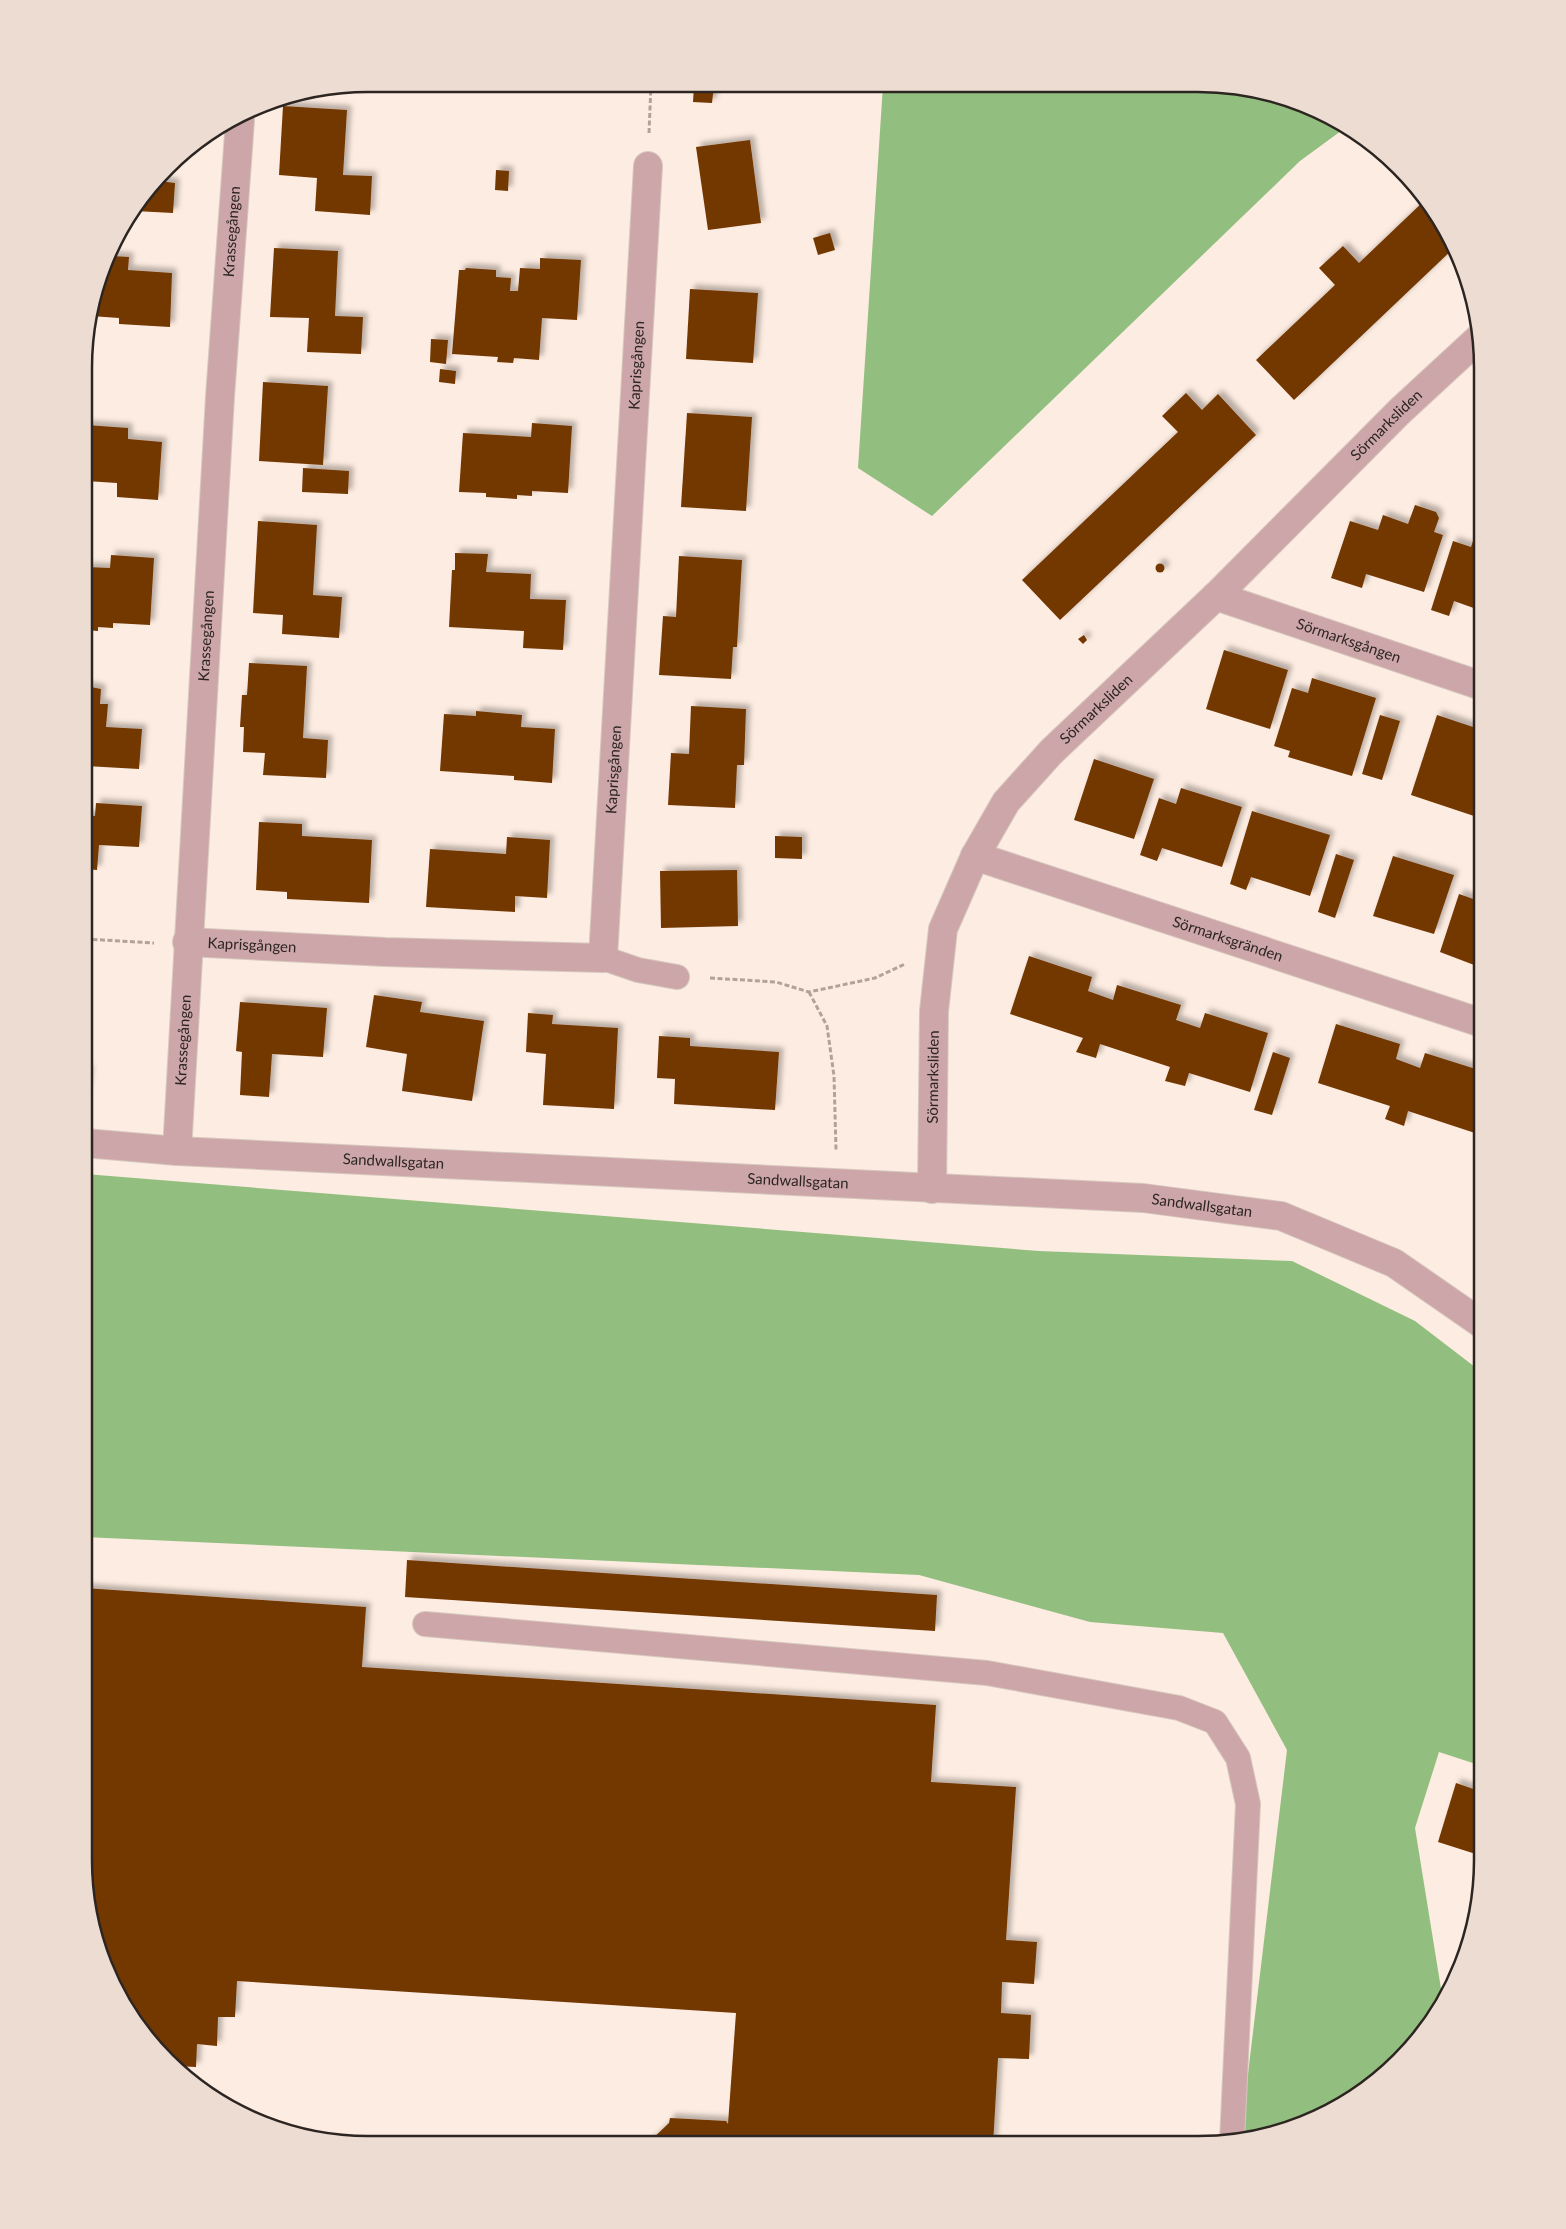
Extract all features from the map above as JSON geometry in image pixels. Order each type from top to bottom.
[{"type":"street","name":"Krassegången","points":[[177,1151],[221,388],[240,125]]},
{"type":"street","name":"Kaprisgången","points":[[188,942],[385,952],[604,958],[648,166]]},
{"type":"street","name":"Sörmarksliden","points":[[932,1189],[934,1011],[943,929],[974,856],[1006,802],[1051,752],[1216,596],[1400,412],[1472,344]]},
{"type":"street","name":"Sörmarksgången","points":[[1216,596],[1474,683]]},
{"type":"street","name":"Sörmarksgränden","points":[[974,856],[1474,1020]]},
{"type":"street","name":"Sandwallsgatan","points":[[92,1145],[177,1151],[1143,1198],[1280,1216],[1394,1263],[1474,1318]]},
{"type":"lane","points":[[604,958],[638,970],[677,977]]},
{"type":"lane","points":[[425,1624],[987,1673],[1179,1708],[1215,1722],[1238,1758],[1248,1804],[1232,2134]]},
{"type":"path","points":[[648,166],[651,93]]},
{"type":"path","points":[[92,939],[160,944],[188,942]]},
{"type":"path","points":[[677,977],[776,982],[809,992],[875,978],[941,946]]},
{"type":"path","points":[[809,992],[827,1026],[834,1076],[837,1184]]},
{"type":"green space","points":[[882,93],[1215,93],[1251,98],[1286,107],[1319,121],[1339,132],[1300,161],[932,516],[858,468]]},
{"type":"green space","points":[[92,1175],[1039,1251],[1292,1261],[1415,1321],[1474,1366],[1474,1763],[1439,1752],[1415,1828],[1441,1989],[1427,2014],[1393,2056],[1351,2090],[1319,2108],[1286,2122],[1241,2133],[1287,1750],[1223,1633],[1090,1622],[919,1575],[92,1537]]},
{"type":"building","points":[[694,93],[713,93],[712,103],[693,102]]},
{"type":"building","points":[[283,106],[347,110],[343,175],[372,176],[370,215],[315,211],[317,178],[279,175]]},
{"type":"building","points":[[750,140],[761,223],[708,230],[696,147]]},
{"type":"building","points":[[496,170],[509,171],[508,191],[495,190]]},
{"type":"building","points":[[165,182],[175,183],[173,213],[142,211]]},
{"type":"building","points":[[1419,205],[1427,215],[1448,254],[1294,400],[1256,360],[1335,285],[1319,268],[1343,246],[1359,263]]},
{"type":"building","points":[[830,233],[835,250],[818,255],[813,238]]},
{"type":"building","points":[[274,248],[338,251],[335,316],[363,317],[361,354],[307,352],[309,318],[270,317]]},
{"type":"building","points":[[117,256],[129,257],[128,270],[172,273],[170,327],[119,324],[119,318],[98,316],[107,280]]},
{"type":"building","points":[[540,258],[581,260],[577,320],[542,318],[539,360],[514,358],[513,363],[497,362],[498,357],[452,354],[459,270],[465,270],[466,268],[496,270],[496,277],[511,278],[510,291],[518,291],[520,268],[540,269]]},
{"type":"building","points":[[690,289],[758,293],[753,363],[686,359]]},
{"type":"building","points":[[431,339],[448,340],[446,364],[430,362]]},
{"type":"building","points":[[440,369],[456,371],[455,384],[439,382]]},
{"type":"building","points":[[263,382],[328,386],[323,465],[259,461]]},
{"type":"building","points":[[1186,393],[1202,410],[1218,394],[1256,435],[1060,620],[1022,580],[1178,432],[1162,416]]},
{"type":"building","points":[[687,413],[752,417],[746,511],[681,507]]},
{"type":"building","points":[[532,423],[572,426],[568,493],[532,491],[532,496],[517,495],[517,499],[486,497],[486,493],[459,492],[463,433],[531,437]]},
{"type":"building","points":[[92,425],[128,428],[128,439],[162,442],[158,500],[117,497],[117,483],[92,481]]},
{"type":"building","points":[[303,468],[349,471],[348,494],[302,492]]},
{"type":"building","points":[[1415,505],[1436,512],[1439,518],[1434,532],[1443,535],[1424,592],[1366,574],[1362,588],[1331,578],[1350,521],[1378,530],[1383,515],[1408,524]]},
{"type":"building","points":[[258,521],[317,525],[313,595],[342,597],[339,638],[282,634],[283,615],[253,613]]},
{"type":"building","points":[[1474,538],[1474,608],[1454,601],[1449,616],[1431,610],[1453,541],[1471,547]]},
{"type":"building","points":[[455,553],[488,554],[486,572],[531,574],[530,599],[566,600],[563,650],[523,648],[524,631],[449,627],[452,570],[455,570]]},
{"type":"building","points":[[111,555],[154,558],[150,625],[113,623],[113,628],[98,627],[98,631],[92,630],[92,567],[110,568]]},
{"type":"building","points":[[679,556],[742,560],[737,647],[733,647],[731,679],[659,675],[663,616],[676,617]]},
{"type":"building","points":[[1160,563],[1165,568],[1160,573],[1155,568]]},
{"type":"building","points":[[1084,635],[1087,640],[1083,644],[1078,639]]},
{"type":"building","points":[[1224,650],[1288,670],[1270,729],[1206,709]]},
{"type":"building","points":[[249,663],[307,666],[303,738],[328,740],[326,778],[263,775],[265,753],[243,752],[244,727],[240,727],[242,695],[247,695]]},
{"type":"building","points":[[1312,678],[1376,698],[1352,776],[1288,757],[1290,751],[1274,746],[1292,688],[1308,693]]},
{"type":"building","points":[[92,687],[101,689],[100,704],[108,704],[106,727],[142,729],[139,769],[92,766]]},
{"type":"building","points":[[691,706],[746,709],[744,765],[737,765],[735,808],[668,805],[671,753],[689,754]]},
{"type":"building","points":[[476,711],[522,715],[521,727],[555,729],[552,783],[514,780],[514,776],[440,771],[444,714],[476,716]]},
{"type":"building","points":[[1380,715],[1400,721],[1382,780],[1362,774]]},
{"type":"building","points":[[1437,715],[1474,727],[1474,816],[1411,795]]},
{"type":"building","points":[[1094,759],[1154,779],[1134,839],[1074,820]]},
{"type":"building","points":[[1181,788],[1242,807],[1222,867],[1162,848],[1157,861],[1140,855],[1159,798],[1176,804]]},
{"type":"building","points":[[96,803],[142,806],[139,847],[99,845],[97,870],[92,870],[92,816],[95,816]]},
{"type":"building","points":[[1252,811],[1330,835],[1310,896],[1251,877],[1246,890],[1230,884]]},
{"type":"building","points":[[259,822],[302,824],[302,836],[372,840],[369,903],[287,899],[287,892],[256,890]]},
{"type":"building","points":[[775,836],[802,837],[802,859],[775,858]]},
{"type":"building","points":[[507,837],[550,840],[547,898],[515,896],[515,912],[426,907],[430,849],[506,854]]},
{"type":"building","points":[[1336,854],[1354,860],[1335,918],[1318,912]]},
{"type":"building","points":[[1393,856],[1454,875],[1434,934],[1373,916]]},
{"type":"building","points":[[737,870],[738,926],[661,928],[660,871]]},
{"type":"building","points":[[1459,894],[1474,899],[1474,965],[1440,952]]},
{"type":"building","points":[[1029,956],[1092,977],[1088,991],[1113,1000],[1117,985],[1181,1005],[1176,1020],[1200,1028],[1205,1013],[1268,1033],[1250,1092],[1189,1073],[1185,1086],[1165,1081],[1170,1067],[1100,1044],[1096,1058],[1076,1052],[1083,1038],[1010,1014]]},
{"type":"building","points":[[374,995],[422,1002],[420,1012],[484,1021],[472,1101],[402,1091],[407,1054],[366,1047]]},
{"type":"building","points":[[240,1002],[327,1008],[323,1057],[272,1054],[269,1097],[240,1095],[242,1052],[236,1051]]},
{"type":"building","points":[[528,1013],[553,1015],[552,1024],[618,1028],[614,1109],[543,1105],[546,1054],[526,1052]]},
{"type":"building","points":[[1336,1024],[1400,1044],[1396,1059],[1420,1068],[1425,1053],[1474,1068],[1474,1133],[1408,1111],[1404,1126],[1385,1119],[1390,1106],[1318,1083]]},
{"type":"building","points":[[659,1036],[690,1038],[690,1046],[779,1052],[775,1110],[674,1104],[675,1079],[657,1078]]},
{"type":"building","points":[[1273,1052],[1290,1058],[1272,1115],[1254,1110]]},
{"type":"building","points":[[407,1560],[937,1595],[935,1631],[405,1597]]},
{"type":"building","points":[[92,1589],[366,1607],[362,1667],[936,1705],[931,1782],[1016,1787],[1006,1940],[1037,1942],[1034,1984],[1002,1982],[1001,2013],[1031,2015],[1029,2059],[998,2058],[994,2136],[655,2136],[669,2123],[670,2118],[726,2121],[728,2124],[736,2013],[237,1981],[235,2017],[218,2017],[217,2046],[197,2044],[196,2067],[185,2066],[173,2056],[139,2014],[121,1982],[107,1949],[98,1914],[92,1860]]},
{"type":"building","points":[[1456,1783],[1474,1789],[1474,1853],[1438,1842]]}]
